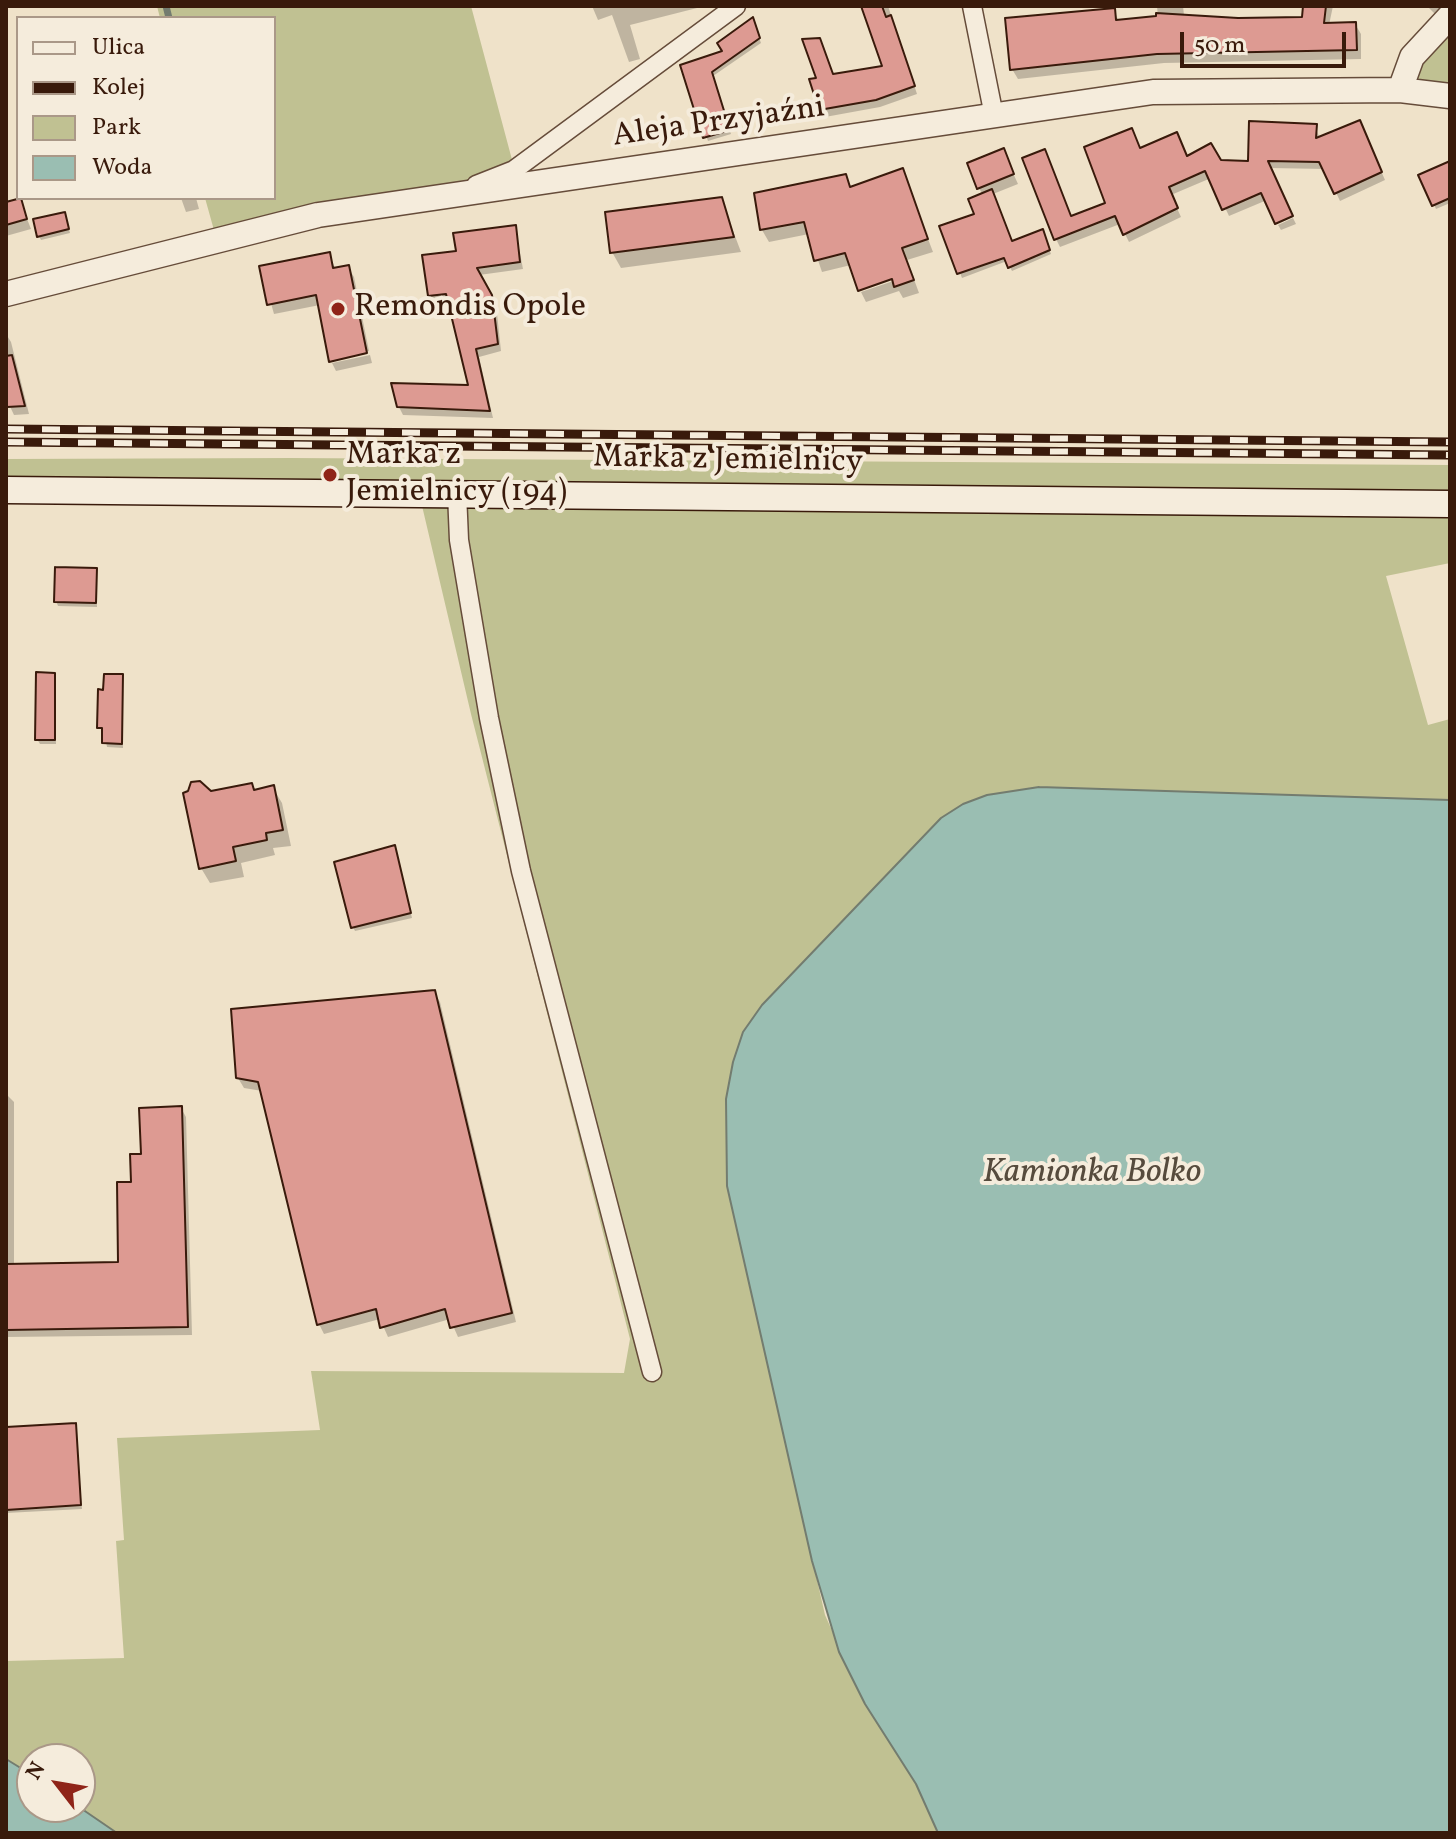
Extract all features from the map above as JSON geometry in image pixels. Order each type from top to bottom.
[{"type":"main road","name":"Marka z Jemielnicy","points":[[6,490],[1450,504]]},
{"type":"street","points":[[449,196],[514,170],[736,6]]},
{"type":"street","points":[[972,6],[994,116]]},
{"type":"street","points":[[1400,90],[1412,57],[1450,16]]},
{"type":"street","name":"Aleja Przyjaźni","points":[[6,294],[318,215],[1153,92],[1400,90],[1450,96]]},
{"type":"street","points":[[457,493],[459,540],[484,688],[521,871],[652,1372]]},
{"type":"green space","points":[[157,6],[471,6],[519,186],[217,241],[206,200],[276,200],[276,16],[160,16]]},
{"type":"green space","points":[[1450,16],[1450,93],[1403,79]]},
{"type":"green space","points":[[6,459],[1450,465],[1450,563],[1386,576],[1428,725],[1450,719],[1450,800],[1039,787],[727,1186],[825,1615],[865,1704],[916,1784],[938,1833],[117,1833],[96,1819],[96,1743],[16,1743],[16,1765],[6,1759],[6,1661],[124,1658],[116,1541],[124,1540],[117,1438],[320,1430],[311,1371],[624,1373],[630,1339],[471,714],[419,493],[6,490]]},
{"type":"water","name":"Kamionka Bolko","points":[[1039,787],[1450,800],[1450,1833],[938,1833],[916,1784],[865,1704],[839,1652],[812,1561],[727,1186],[726,1099],[733,1062],[743,1032],[762,1005],[941,818],[963,804],[987,795]]},
{"type":"water","points":[[6,1759],[16,1765],[16,1823],[96,1823],[96,1819],[117,1833],[6,1833]]},
{"type":"building","points":[[861,6],[882,6],[886,17],[891,15],[915,86],[876,100],[819,110],[809,79],[816,78],[802,39],[820,38],[833,74],[882,66]]},
{"type":"building","points":[[1303,6],[1326,6],[1324,23],[1356,22],[1357,50],[1157,54],[1010,70],[1005,18],[1115,8],[1116,20],[1156,16],[1156,13],[1238,18],[1302,17]]},
{"type":"building","points":[[753,17],[760,38],[712,72],[730,130],[703,138],[680,65],[722,51],[717,43]]},
{"type":"building","points":[[1360,120],[1382,172],[1334,194],[1319,162],[1268,161],[1293,216],[1275,224],[1261,193],[1222,210],[1205,171],[1169,187],[1178,208],[1123,235],[1115,216],[1054,240],[1022,158],[1045,149],[1071,216],[1105,203],[1084,147],[1132,128],[1140,148],[1177,132],[1187,156],[1211,143],[1221,160],[1248,161],[1249,121],[1317,124],[1316,138]]},
{"type":"building","points":[[1004,148],[1014,174],[977,189],[967,163]]},
{"type":"building","points":[[1450,161],[1450,198],[1432,206],[1418,175]]},
{"type":"building","points":[[903,168],[928,239],[902,248],[914,280],[894,287],[892,279],[858,291],[845,253],[814,261],[804,222],[760,230],[754,193],[846,174],[850,187]]},
{"type":"building","points":[[992,189],[1012,241],[1043,229],[1050,250],[1008,268],[1004,258],[957,274],[939,226],[974,214],[968,199]]},
{"type":"building","points":[[722,197],[734,237],[610,253],[605,212]]},
{"type":"building","points":[[22,200],[27,219],[6,225],[6,202]]},
{"type":"building","points":[[65,212],[69,229],[37,237],[33,219]]},
{"type":"building","points":[[516,225],[520,262],[477,268],[492,295],[498,344],[476,349],[490,411],[397,407],[391,383],[468,385],[446,294],[428,296],[422,255],[456,251],[453,233]]},
{"type":"building","name":"Remondis Opole","points":[[330,252],[333,268],[349,265],[367,353],[329,362],[316,295],[267,305],[259,266]]},
{"type":"building","points":[[12,355],[25,406],[7,407],[6,356]]},
{"type":"building","points":[[55,567],[97,568],[96,603],[54,602]]},
{"type":"building","points":[[36,672],[55,673],[55,740],[35,740]]},
{"type":"building","points":[[104,674],[123,674],[122,744],[102,743],[102,728],[97,728],[98,689],[103,690]]},
{"type":"building","points":[[200,781],[211,791],[252,783],[254,790],[274,785],[283,830],[266,833],[267,840],[233,847],[236,861],[199,869],[183,793],[188,791],[191,782]]},
{"type":"building","points":[[395,845],[411,913],[351,928],[334,862]]},
{"type":"building","points":[[435,990],[512,1313],[450,1328],[445,1309],[380,1328],[376,1309],[317,1325],[258,1082],[236,1078],[231,1009]]},
{"type":"building","points":[[182,1106],[188,1327],[6,1330],[6,1264],[118,1262],[117,1182],[131,1182],[130,1154],[141,1154],[139,1108]]},
{"type":"building","points":[[76,1423],[81,1505],[6,1510],[6,1427]]},
{"type":"waterway","points":[[166,6],[168,16]]},
{"type":"railway","points":[[6,429],[1450,442]]},
{"type":"railway","points":[[6,442],[1450,455]]},
{"type":"place","name":"Remondis Opole","points":[[338,309]]},
{"type":"place","name":"Marka z Jemielnicy (194)","points":[[330,475]]}]
